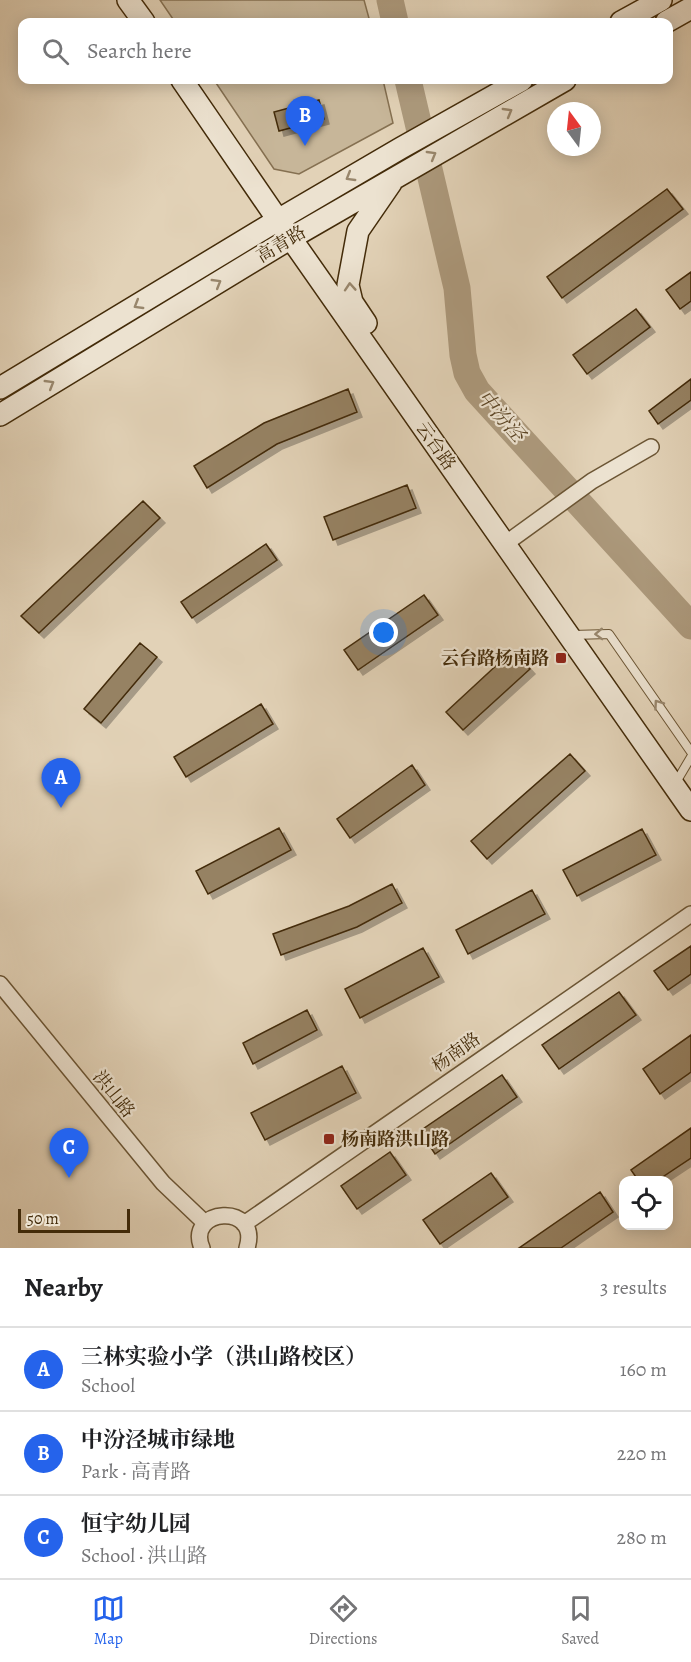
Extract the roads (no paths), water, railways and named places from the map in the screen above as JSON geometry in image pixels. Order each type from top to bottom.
[{"type":"main road","points":[[128,0],[141,18]]},
{"type":"main road","points":[[628,18],[661,0]]},
{"type":"main road","points":[[673,18],[691,8]]},
{"type":"main road","name":"云台路","points":[[185,84],[691,810]]},
{"type":"main road","name":"高青路","points":[[0,415],[401,173],[517,84]]},
{"type":"main road","name":"高青路","points":[[0,388],[400,148],[453,131],[556,84]]},
{"type":"main road","points":[[388,377],[384,352],[352,302],[348,285],[358,231],[401,173]]},
{"type":"street","points":[[505,544],[592,481],[651,447]]},
{"type":"street","name":"杨南路","points":[[244,1224],[691,914]]},
{"type":"street","name":"洪山路","points":[[0,984],[163,1183],[205,1224]]},
{"type":"street","points":[[202,1248],[200,1232],[205,1224],[211,1218],[225,1214],[238,1218],[244,1224],[249,1233],[247,1248]]},
{"type":"lane","points":[[568,635],[609,634],[691,752]]},
{"type":"lane","points":[[674,786],[691,757]]},
{"type":"waterway","name":"中汾泾","points":[[390,0],[394,18]]},
{"type":"waterway","name":"中汾泾","points":[[409,84],[457,288],[463,355],[467,373],[477,391],[691,626]]},
{"type":"place","name":"中汾泾城市绿地","points":[[305,146]]},
{"type":"place","name":"云台路杨南路","points":[[561,658]]},
{"type":"place","name":"三林实验小学（洪山路校区）","points":[[61,808]]},
{"type":"place","name":"杨南路洪山路","points":[[329,1139]]},
{"type":"place","name":"恒宇幼儿园","points":[[69,1178]]}]
